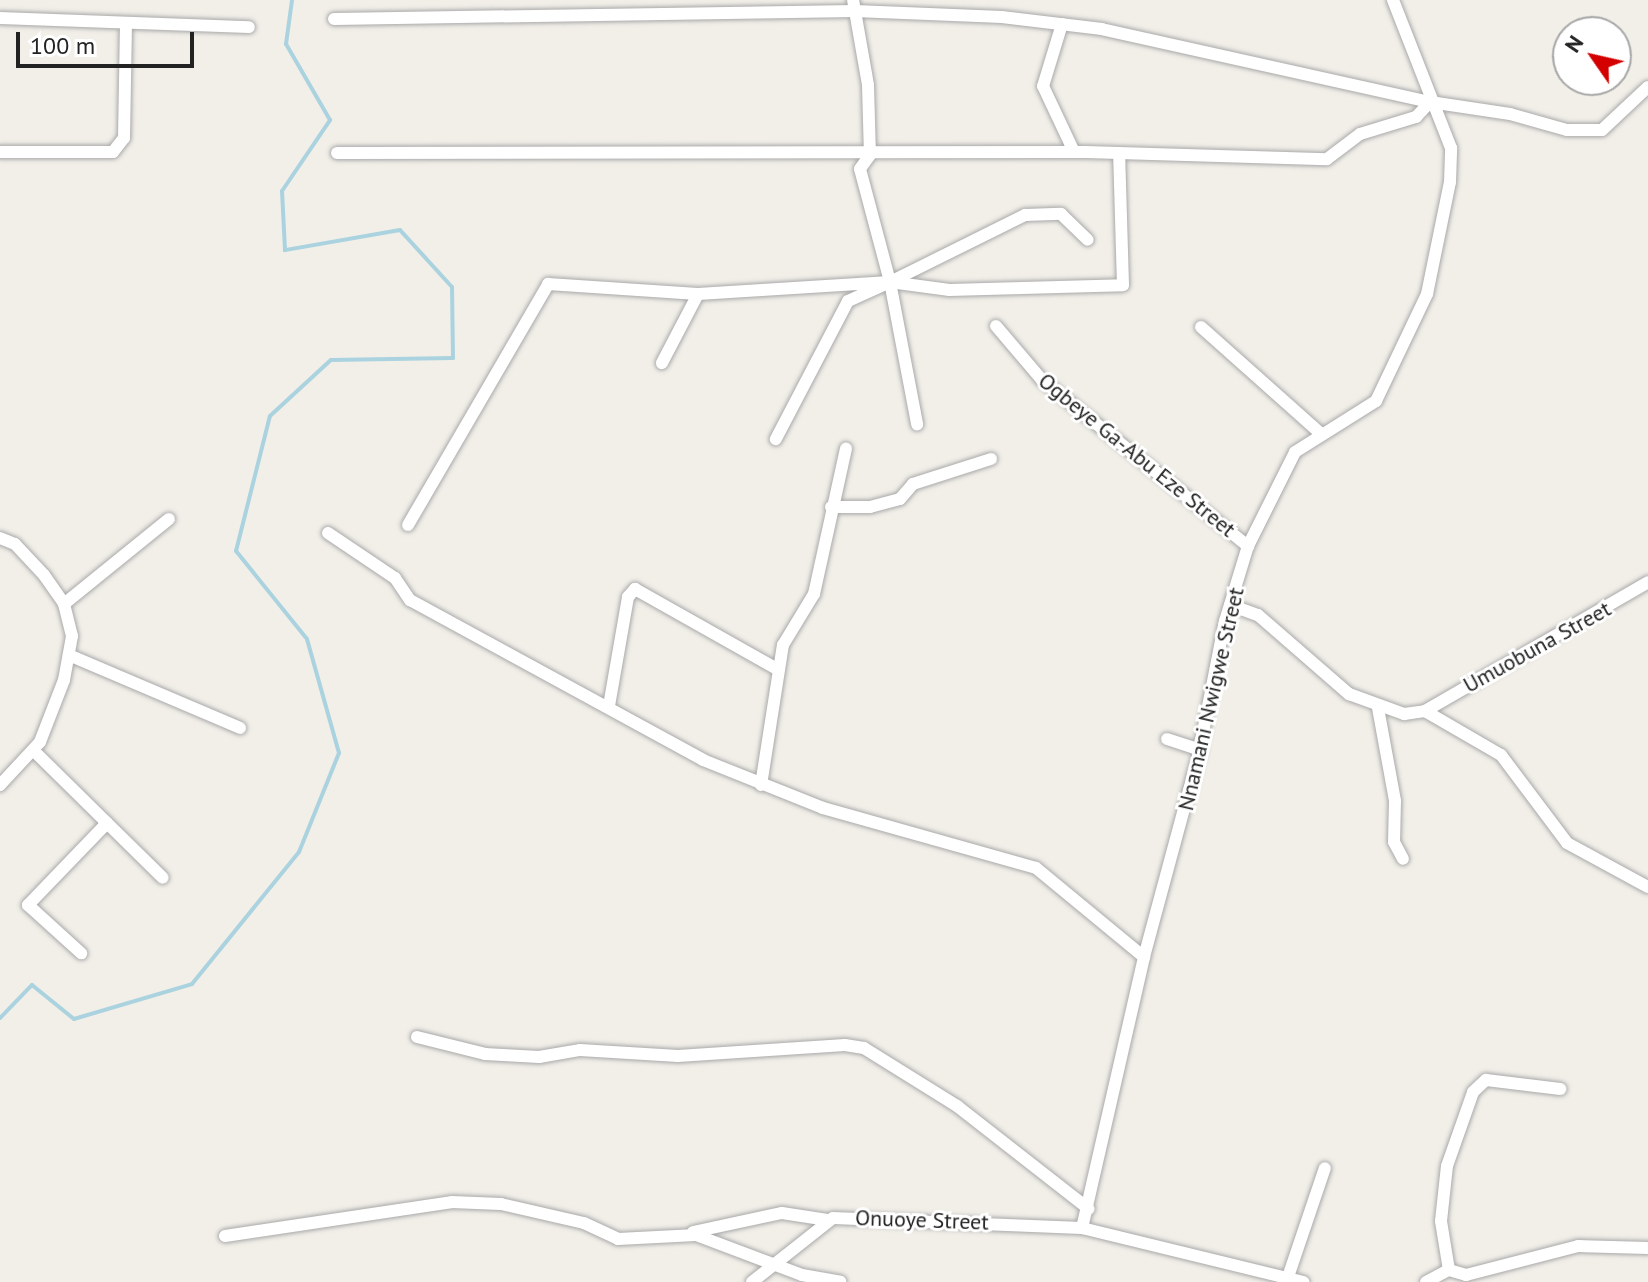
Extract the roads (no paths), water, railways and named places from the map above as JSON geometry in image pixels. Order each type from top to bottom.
[{"type":"street","name":"Nnamani Nwigwe Street","points":[[1082,1228],[1089,1209],[1144,957],[1200,750],[1230,605],[1248,546],[1285,467],[1321,434],[1376,401],[1427,294],[1450,182],[1451,148],[1430,102],[1393,0]]},
{"type":"street","points":[[334,19],[854,6],[1062,24],[1430,102],[1510,114],[1567,130],[1602,130],[1648,87]]},
{"type":"street","points":[[854,6],[868,85],[870,155],[860,169],[890,282],[917,424]]},
{"type":"street","points":[[0,18],[126,25],[249,27]]},
{"type":"street","points":[[1062,24],[1043,86],[1074,152]]},
{"type":"street","points":[[0,152],[113,152],[124,138],[126,25]]},
{"type":"street","points":[[337,153],[870,155],[1074,152],[1327,159],[1360,134],[1416,117],[1430,102]]},
{"type":"street","points":[[408,525],[548,284],[698,294],[890,282],[949,290],[1123,285],[1119,153]]},
{"type":"street","points":[[776,439],[848,301],[1025,215],[1061,214],[1088,240]]},
{"type":"street","points":[[662,363],[698,294]]},
{"type":"street","name":"Ogbeye Ga-Abu Eze Street","points":[[996,326],[1042,380],[1248,546]]},
{"type":"street","points":[[1201,327],[1321,434]]},
{"type":"street","points":[[761,785],[775,717],[777,669],[787,631],[807,611],[814,594],[846,448]]},
{"type":"street","points":[[831,507],[870,507],[900,499],[913,484],[991,459]]},
{"type":"street","points":[[64,604],[169,519]]},
{"type":"street","points":[[328,533],[395,578],[410,600],[703,760],[761,785],[1036,868],[1144,957]]},
{"type":"street","points":[[0,538],[26,556],[64,604],[72,636],[52,716],[33,750],[0,785]]},
{"type":"street","name":"Umuobuna Street","points":[[1425,711],[1648,582]]},
{"type":"street","points":[[609,706],[628,597],[635,589],[777,669]]},
{"type":"street","points":[[1230,605],[1258,615],[1327,679],[1378,708],[1404,714],[1425,711],[1511,763],[1567,843],[1648,887]]},
{"type":"street","points":[[69,655],[240,728]]},
{"type":"street","points":[[1378,708],[1395,801],[1394,842],[1403,859]]},
{"type":"street","points":[[1167,739],[1200,750]]},
{"type":"street","points":[[33,750],[163,878]]},
{"type":"street","points":[[81,953],[28,905],[107,823]]},
{"type":"street","points":[[417,1037],[485,1054],[539,1057],[580,1050],[678,1056],[845,1045],[864,1048],[957,1106],[1089,1209]]},
{"type":"street","points":[[1449,1270],[1441,1221],[1447,1166],[1473,1092],[1486,1080],[1560,1089]]},
{"type":"street","points":[[1287,1280],[1325,1168]]},
{"type":"street","points":[[225,1236],[452,1202],[501,1204],[584,1223],[618,1239],[696,1235],[777,1263],[802,1275],[840,1282]]},
{"type":"street","points":[[671,1237],[782,1213],[827,1220]]},
{"type":"street","name":"Onuoye Street","points":[[752,1282],[827,1220],[1082,1228],[1126,1235],[1264,1278],[1303,1282]]},
{"type":"street","points":[[1426,1282],[1449,1270],[1466,1275],[1578,1246],[1648,1248]]},
{"type":"waterway","points":[[0,1018],[32,985],[74,1019],[192,984],[299,852],[339,753],[307,639],[236,551],[270,416],[331,360],[453,358],[452,287],[400,230],[285,250],[282,191],[330,120],[286,44],[292,0]]}]
